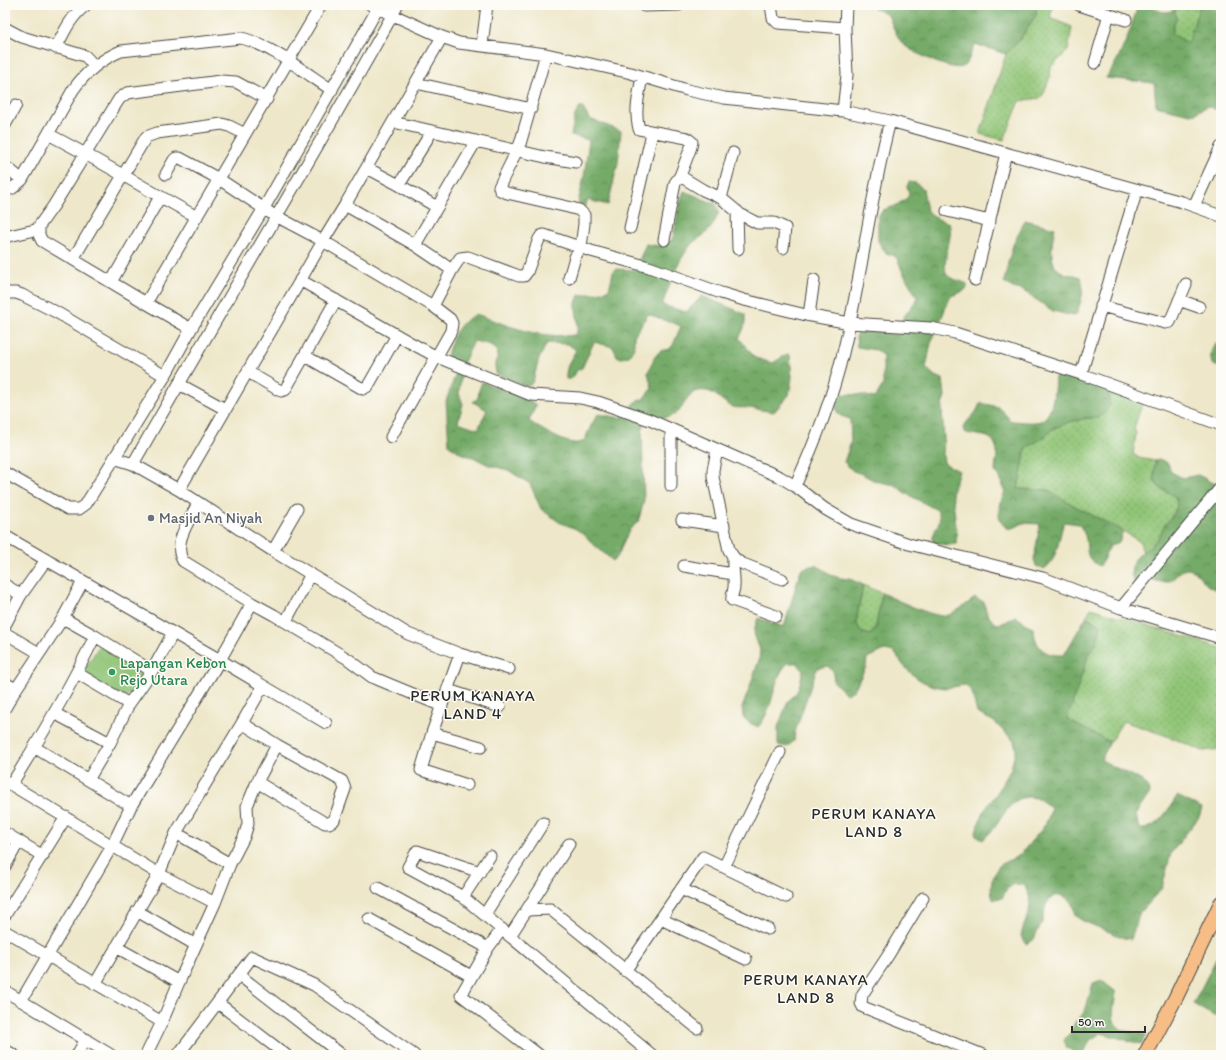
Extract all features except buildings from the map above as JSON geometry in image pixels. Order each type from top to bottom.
[{"type":"main road","points":[[1145,1055],[1176,997],[1221,903]]},
{"type":"street","points":[[56,48],[70,22],[78,11],[86,5]]},
{"type":"street","points":[[146,303],[218,179],[289,62],[321,5]]},
{"type":"street","points":[[482,46],[487,5]]},
{"type":"street","points":[[644,6],[679,5]]},
{"type":"street","points":[[771,5],[773,18],[778,23],[845,28]]},
{"type":"street","points":[[843,111],[847,75],[845,28],[846,5]]},
{"type":"street","points":[[1079,5],[1126,20]]},
{"type":"street","points":[[5,473],[63,507],[74,509],[82,508],[86,504],[165,376],[191,329],[264,208],[332,90],[375,7],[395,9],[442,37],[459,43],[546,54],[631,73],[687,90],[724,98],[843,111],[890,121],[1182,202],[1221,216]]},
{"type":"street","points":[[133,464],[395,9]]},
{"type":"street","points":[[1095,63],[1108,14]]},
{"type":"street","points":[[5,28],[22,37],[85,56],[94,68]]},
{"type":"street","points":[[179,490],[442,37]]},
{"type":"street","points":[[5,191],[13,188],[22,180],[73,90],[81,79],[110,56],[121,51],[241,38],[254,42],[289,62],[332,90]]},
{"type":"street","points":[[546,54],[531,110],[518,150],[499,185],[499,188],[506,193],[579,210],[584,215],[581,247],[575,257],[569,278]]},
{"type":"street","points":[[642,77],[636,121],[639,129],[652,133],[687,138],[692,142],[680,176],[675,183],[664,240]]},
{"type":"street","points":[[191,329],[42,241],[39,235],[39,229],[119,100],[127,94],[233,81],[267,99]]},
{"type":"street","points":[[416,83],[531,110]]},
{"type":"street","points":[[5,126],[16,105]]},
{"type":"street","points":[[795,486],[812,451],[843,354],[882,150],[890,121]]},
{"type":"street","points":[[393,122],[545,157],[576,162]]},
{"type":"street","points":[[73,259],[142,143],[150,135],[222,124],[245,134]]},
{"type":"street","points":[[399,185],[432,131]]},
{"type":"street","points":[[630,228],[652,133]]},
{"type":"street","points":[[48,134],[197,217]]},
{"type":"street","points":[[415,245],[476,140]]},
{"type":"street","points":[[1194,206],[1221,147]]},
{"type":"street","points":[[975,280],[1006,153]]},
{"type":"street","points":[[720,198],[733,154]]},
{"type":"street","points":[[166,174],[174,160],[176,158],[180,158],[433,306],[447,316],[452,323],[451,330],[391,437]]},
{"type":"street","points":[[367,168],[437,208]]},
{"type":"street","points":[[9,169],[22,180]]},
{"type":"street","points":[[680,176],[720,198],[740,214],[757,223],[774,223],[785,228],[783,248]]},
{"type":"street","points":[[1081,374],[1137,190]]},
{"type":"street","points":[[111,282],[160,197]]},
{"type":"street","points":[[345,205],[415,245],[452,270]]},
{"type":"street","points":[[737,211],[738,249]]},
{"type":"street","points":[[947,211],[990,221]]},
{"type":"street","points":[[5,237],[39,229]]},
{"type":"street","points":[[433,306],[452,270],[458,260],[462,257],[468,257],[519,276],[524,276],[527,272],[538,239],[544,235],[590,251],[649,267],[721,294],[744,300],[850,323],[931,328],[955,333],[1081,374],[1221,425]]},
{"type":"street","points":[[300,280],[437,357],[527,393],[580,398],[598,402],[650,420],[780,477],[795,486],[825,510],[851,524],[909,544],[1043,578],[1121,608],[1221,638]]},
{"type":"street","points":[[809,315],[814,280]]},
{"type":"street","points":[[1101,306],[1165,323],[1170,322],[1186,284]]},
{"type":"street","points":[[5,293],[16,293],[22,295],[56,312],[165,376]]},
{"type":"street","points":[[248,372],[277,389],[283,390],[286,388],[336,300]]},
{"type":"street","points":[[1179,300],[1199,307]]},
{"type":"street","points":[[305,356],[363,389],[368,386],[396,335]]},
{"type":"street","points":[[179,384],[225,409]]},
{"type":"street","points":[[671,429],[671,486]]},
{"type":"street","points":[[718,450],[713,470],[713,477],[729,550],[737,561],[782,579]]},
{"type":"street","points":[[114,458],[133,464],[179,490],[273,551],[408,634],[460,654],[509,669]]},
{"type":"street","points":[[1121,608],[1221,487]]},
{"type":"street","points":[[198,503],[180,539],[178,548],[180,557],[187,564],[348,659],[372,677],[442,706]]},
{"type":"street","points":[[273,551],[297,509]]},
{"type":"street","points":[[682,520],[724,526]]},
{"type":"street","points":[[5,536],[326,723]]},
{"type":"street","points":[[732,556],[734,586],[732,600],[776,616]]},
{"type":"street","points":[[5,625],[21,594],[46,560]]},
{"type":"street","points":[[684,566],[733,574]]},
{"type":"street","points":[[287,619],[311,574]]},
{"type":"street","points":[[5,708],[39,653],[63,618],[83,581]]},
{"type":"street","points":[[5,585],[21,594]]},
{"type":"street","points":[[22,1000],[112,846],[131,806],[220,660],[252,603]]},
{"type":"street","points":[[63,618],[152,671]]},
{"type":"street","points":[[5,633],[39,653]]},
{"type":"street","points":[[88,780],[110,743],[129,704],[152,671],[173,633]]},
{"type":"street","points":[[95,636],[77,673],[34,748],[8,783],[159,874],[215,903]]},
{"type":"street","points":[[460,654],[432,733],[421,770],[467,785]]},
{"type":"street","points":[[77,673],[129,704]]},
{"type":"street","points":[[5,683],[16,689]]},
{"type":"street","points":[[95,984],[159,874],[176,833],[263,686]]},
{"type":"street","points":[[448,690],[500,707]]},
{"type":"street","points":[[54,713],[110,743]]},
{"type":"street","points":[[242,723],[277,745],[342,781],[345,789],[334,820],[329,823],[258,782]]},
{"type":"street","points":[[432,733],[481,746]]},
{"type":"street","points":[[146,1055],[215,903],[230,864],[244,837],[248,824],[247,806],[277,745]]},
{"type":"street","points":[[34,748],[131,806]]},
{"type":"street","points":[[724,867],[780,752]]},
{"type":"street","points":[[5,915],[66,817]]},
{"type":"street","points":[[485,914],[543,822]]},
{"type":"street","points":[[5,833],[43,856]]},
{"type":"street","points":[[176,833],[230,864]]},
{"type":"street","points":[[5,866],[19,841]]},
{"type":"street","points":[[539,1055],[461,994],[488,948],[506,933],[527,910],[569,844]]},
{"type":"street","points":[[480,872],[417,851],[408,867],[463,897],[652,1055]]},
{"type":"street","points":[[463,897],[490,856]]},
{"type":"street","points":[[625,971],[703,857],[786,897]]},
{"type":"street","points":[[378,888],[488,948]]},
{"type":"street","points":[[681,889],[768,929]]},
{"type":"street","points":[[923,898],[889,954],[862,994],[861,1003],[863,1007],[983,1055]]},
{"type":"street","points":[[527,910],[550,910],[697,1028]]},
{"type":"street","points":[[137,911],[196,945]]},
{"type":"street","points":[[369,919],[471,976]]},
{"type":"street","points":[[661,919],[746,959]]},
{"type":"street","points":[[5,931],[162,1022]]},
{"type":"street","points":[[116,946],[179,982]]},
{"type":"street","points":[[178,1055],[239,975],[250,958],[254,957],[314,985],[414,1055]]},
{"type":"street","points":[[239,975],[342,1055]]},
{"type":"street","points":[[5,991],[111,1055]]},
{"type":"street","points":[[218,1003],[286,1055]]},
{"type":"street","points":[[77,1055],[86,1039]]},
{"type":"street","points":[[5,1050],[14,1055]]},
{"type":"green space","points":[[875,5],[1037,5],[1036,15],[1018,42],[1006,54],[975,44],[966,64],[959,68],[942,64],[922,56],[906,47],[898,37],[888,15],[874,8]]},
{"type":"green space","points":[[1037,5],[1053,5],[1050,18],[1072,27],[1068,51],[1051,67],[1050,77],[1043,95],[1040,98],[1020,101],[1004,140],[980,134],[1006,54],[1018,42],[1036,15]]},
{"type":"green space","points":[[1138,5],[1153,5],[1155,8],[1163,12],[1169,12],[1175,9],[1176,19],[1172,34],[1188,43],[1199,8],[1208,5],[1221,8],[1221,112],[1208,106],[1190,114],[1156,106],[1154,83],[1106,78],[1117,61],[1125,43]]},
{"type":"green space","points":[[1179,5],[1208,5],[1199,8],[1188,44],[1172,34],[1176,19],[1175,9]]},
{"type":"green space","points":[[581,106],[590,119],[621,131],[618,163],[608,205],[588,200],[584,208],[578,203],[584,177],[589,140],[571,135],[575,115]]},
{"type":"green space","points":[[909,182],[916,183],[923,189],[927,211],[938,219],[949,223],[950,234],[945,270],[947,275],[953,279],[967,284],[967,288],[964,291],[951,296],[949,300],[931,343],[926,368],[935,376],[943,379],[945,396],[942,405],[944,463],[959,471],[952,492],[957,534],[956,543],[951,545],[933,542],[934,534],[939,523],[939,515],[937,510],[905,493],[895,485],[875,481],[853,471],[844,462],[851,442],[850,419],[841,416],[836,409],[838,394],[862,395],[875,398],[883,385],[883,356],[876,350],[857,347],[856,337],[860,328],[891,334],[915,302],[917,297],[903,273],[898,260],[895,256],[886,253],[878,241],[878,217],[883,210],[895,206],[906,199],[909,195],[907,186]]},
{"type":"green space","points":[[684,191],[716,204],[719,212],[711,228],[692,244],[685,253],[674,274],[662,305],[686,312],[702,296],[745,314],[744,327],[739,338],[755,358],[773,363],[787,354],[790,355],[792,377],[789,395],[774,412],[733,407],[708,391],[699,391],[690,395],[681,409],[671,416],[664,417],[647,415],[642,432],[644,501],[638,522],[630,529],[619,554],[613,561],[585,535],[576,529],[559,522],[541,509],[530,484],[508,470],[489,465],[473,457],[464,455],[449,445],[446,401],[456,373],[446,363],[452,340],[458,329],[465,321],[476,314],[512,327],[537,333],[562,336],[575,335],[578,329],[576,304],[579,295],[598,293],[609,289],[613,272],[616,269],[635,270],[646,244],[660,246],[672,240]],"holes":[[[648,314],[681,326],[673,345],[669,349],[660,351],[654,358],[648,373],[652,388],[643,399],[635,402],[621,418],[598,414],[586,438],[580,442],[574,443],[557,438],[529,421],[536,405],[529,400],[482,382],[478,398],[473,402],[487,410],[478,429],[458,422],[463,404],[459,394],[460,370],[474,341],[491,345],[497,352],[498,356],[495,365],[496,374],[526,386],[530,385],[533,381],[539,359],[547,343],[568,344],[576,350],[566,371],[566,379],[570,379],[574,376],[577,370],[582,368],[594,342],[613,347],[617,356],[621,358],[629,356],[634,348],[634,336]]]},
{"type":"green space","points":[[1025,220],[1055,228],[1052,252],[1054,264],[1064,273],[1081,277],[1081,301],[1076,315],[1072,316],[1053,311],[1022,290],[1013,288],[1004,282],[1013,245]]},
{"type":"green space","points":[[1216,343],[1221,343],[1221,368],[1212,364],[1211,361],[1212,351]]},
{"type":"green space","points":[[1058,374],[1108,389],[1110,405],[1105,413],[1098,418],[1088,418],[1069,422],[1052,429],[1046,436],[1026,448],[1018,489],[1048,490],[1071,504],[1123,531],[1119,542],[1110,546],[1100,566],[1092,561],[1088,555],[1086,537],[1079,524],[1064,522],[1055,554],[1049,565],[1044,569],[1036,566],[1034,559],[1040,524],[1022,523],[1009,529],[1004,526],[999,517],[999,512],[1005,491],[999,475],[995,472],[997,453],[996,446],[990,438],[964,432],[963,428],[980,403],[999,407],[1011,421],[1036,422],[1042,420],[1050,411],[1055,377]]},
{"type":"green space","points":[[1108,389],[1143,402],[1134,428],[1136,434],[1133,454],[1139,458],[1155,461],[1154,478],[1156,482],[1166,492],[1173,495],[1177,501],[1175,512],[1165,525],[1161,534],[1143,553],[1140,542],[1123,531],[1071,504],[1048,490],[1018,489],[1026,448],[1046,436],[1052,429],[1069,422],[1088,418],[1098,418]]},
{"type":"green space","points":[[1159,459],[1168,463],[1171,472],[1183,478],[1198,475],[1221,487],[1221,591],[1208,586],[1196,573],[1188,569],[1165,582],[1159,582],[1140,575],[1135,582],[1133,579],[1131,573],[1133,563],[1141,553],[1156,541],[1165,524],[1175,512],[1177,507],[1174,496],[1161,488],[1154,480],[1155,461]]},
{"type":"green space","points":[[815,565],[831,575],[850,579],[863,585],[856,622],[861,632],[871,635],[876,627],[882,593],[923,611],[939,616],[945,616],[956,611],[975,598],[984,602],[988,614],[997,624],[1006,622],[1015,616],[1034,629],[1036,641],[1042,650],[1057,655],[1064,655],[1086,617],[1101,625],[1097,642],[1088,656],[1067,720],[1110,742],[1101,760],[1142,781],[1149,788],[1150,793],[1136,814],[1140,829],[1152,826],[1162,818],[1177,796],[1202,808],[1199,817],[1171,853],[1162,888],[1140,912],[1131,939],[1124,938],[1083,921],[1075,916],[1073,906],[1068,898],[1059,895],[1050,898],[1046,905],[1042,922],[1034,939],[1026,944],[1021,936],[1029,910],[1030,898],[1023,885],[1014,884],[1006,890],[1002,898],[993,899],[991,886],[993,877],[999,866],[1022,853],[1046,823],[1051,807],[1037,798],[1028,797],[1019,799],[1012,804],[1000,818],[996,826],[983,840],[975,834],[983,812],[999,790],[1011,769],[1016,749],[1014,741],[993,721],[977,713],[972,692],[965,685],[946,688],[934,686],[924,682],[909,672],[894,652],[885,650],[867,658],[866,667],[854,690],[846,694],[833,681],[834,673],[828,666],[817,668],[795,732],[794,741],[787,747],[778,745],[778,727],[788,701],[795,695],[799,687],[803,670],[797,663],[788,663],[779,677],[768,711],[758,727],[743,717],[742,708],[759,660],[760,648],[755,640],[754,630],[758,618],[784,627],[801,569]]},
{"type":"green space","points":[[863,585],[882,593],[876,627],[871,635],[861,632],[856,623]]},
{"type":"green space","points":[[1091,608],[1221,648],[1221,749],[1203,751],[1170,737],[1123,721],[1110,742],[1067,720],[1088,656],[1097,642],[1101,625],[1086,617]]},
{"type":"green space","name":"Lapangan Kebon Rejo Utara","points":[[99,646],[143,671],[126,698],[82,674]]},
{"type":"green space","points":[[1218,955],[1221,957],[1221,1018],[1214,1016],[1193,1004]]},
{"type":"green space","points":[[1101,980],[1116,992],[1113,1015],[1116,1025],[1127,1031],[1146,1035],[1141,1044],[1101,1033],[1090,1040],[1084,1053],[1077,1053],[1067,1048],[1064,1040],[1071,1032],[1075,1022],[1086,1008],[1093,983]]},
{"type":"place","name":"Masjid An Niyah","points":[[151,518]]},
{"type":"place","name":"Lapangan Kebon Rejo Utara","points":[[112,672]]},
{"type":"district","name":"PERUM KANAYA LAND 4","points":[[473,704]]},
{"type":"district","name":"PERUM KANAYA LAND 8","points":[[874,822]]},
{"type":"district","name":"PERUM KANAYA LAND 8","points":[[806,988]]}]
